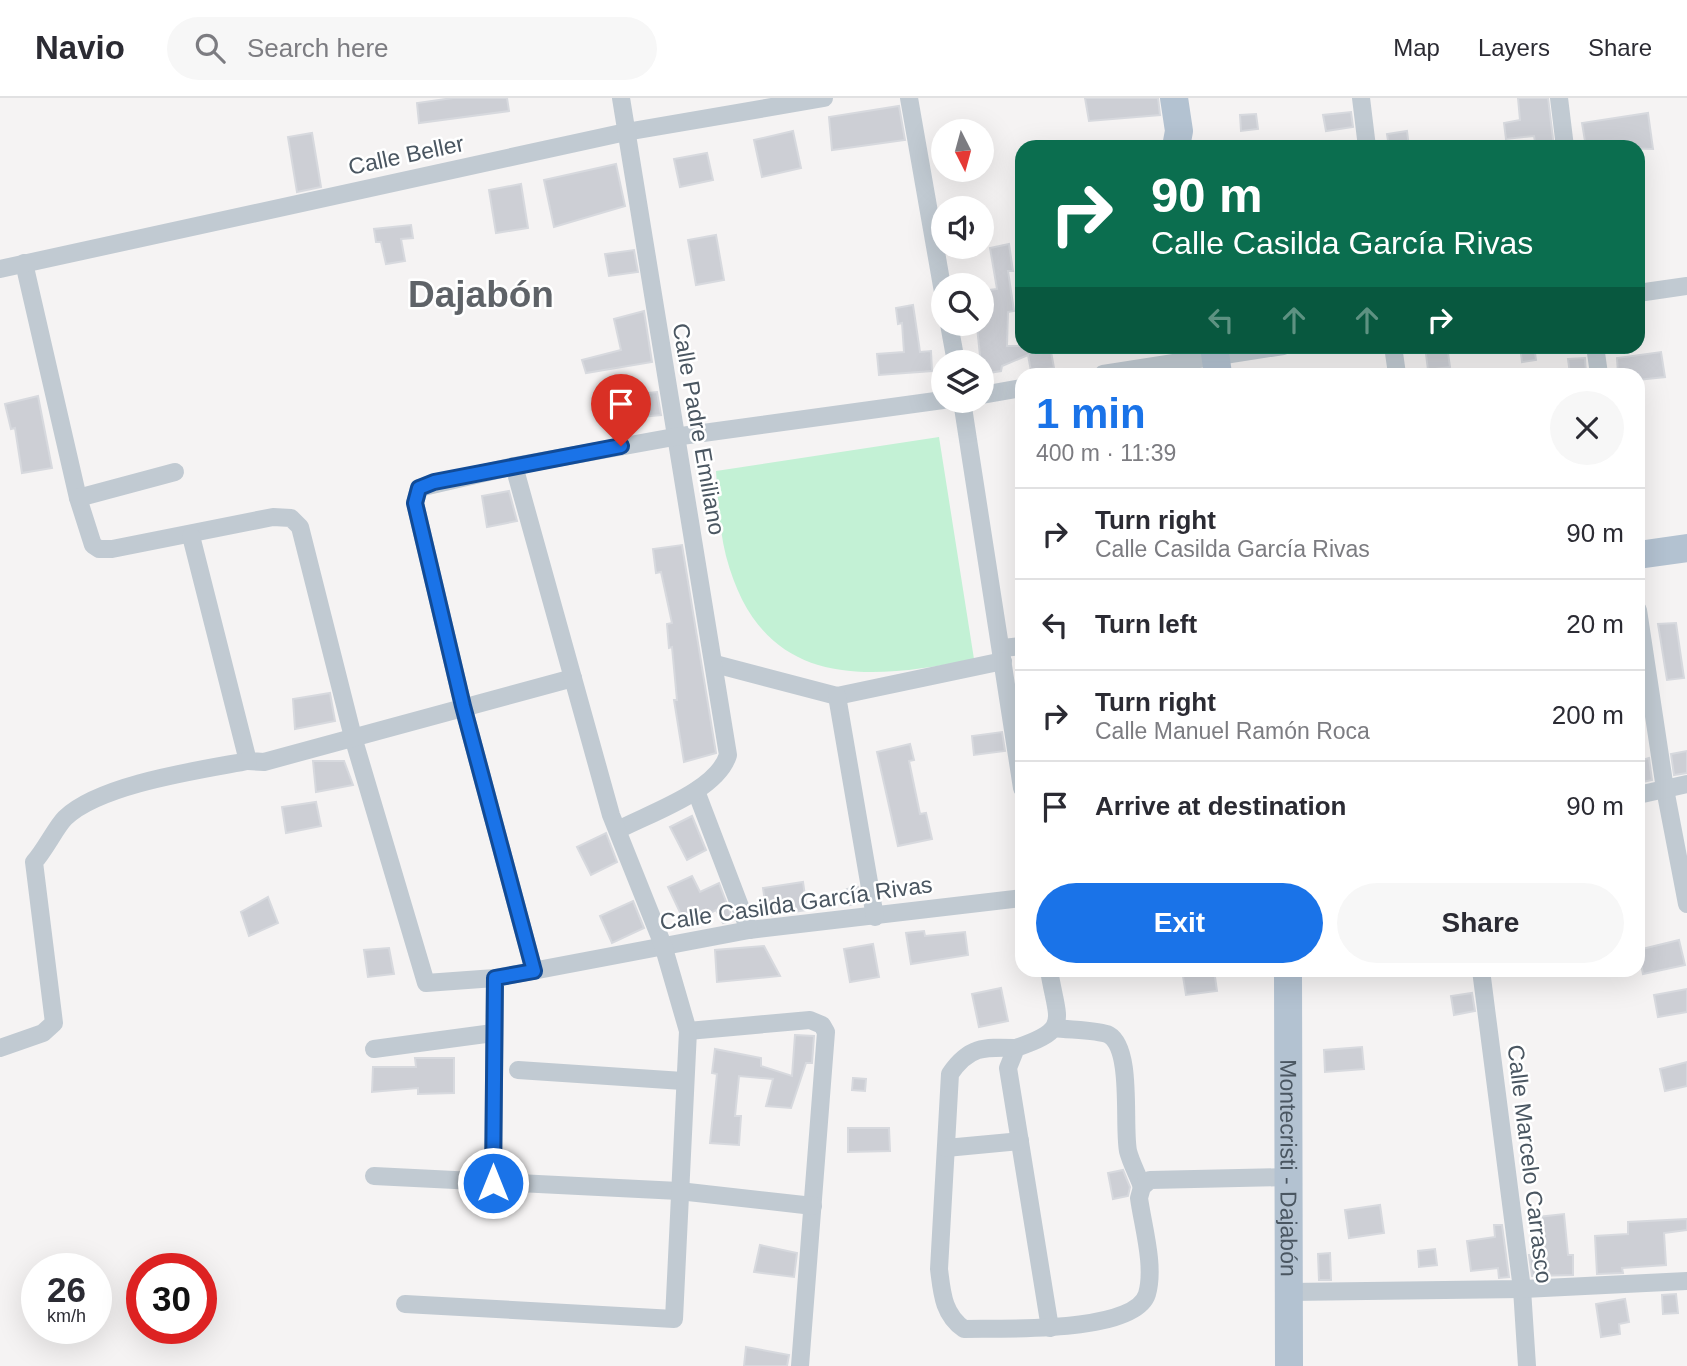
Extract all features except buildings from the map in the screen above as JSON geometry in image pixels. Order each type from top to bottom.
[{"type":"main road","points":[[1174,98],[1182,140]]},
{"type":"main road","points":[[1645,554],[1687,548]]},
{"type":"main road","name":"Montecristi - Dajabón","points":[[1288,977],[1289,1366]]},
{"type":"street","name":"Calle Padre Emiliano","points":[[621,98],[674,437],[715,664],[728,755],[719,775],[696,791]]},
{"type":"street","name":"Calle Beller","points":[[0,269],[626,132],[824,98]]},
{"type":"street","points":[[909,98],[940,273]]},
{"type":"street","points":[[1360,98],[1366,140]]},
{"type":"street","points":[[1559,98],[1565,140]]},
{"type":"street","points":[[24,263],[78,498],[93,545],[99,550],[181,533],[191,536],[273,517],[291,518],[300,527],[353,737]]},
{"type":"street","points":[[1645,292],[1687,286]]},
{"type":"street","points":[[1149,368],[1242,354]]},
{"type":"street","points":[[994,393],[1015,389]]},
{"type":"street","points":[[534,971],[463,706],[415,503],[419,488],[514,466],[674,437],[931,402]]},
{"type":"street","points":[[964,413],[1015,739]]},
{"type":"street","points":[[405,1304],[674,1319],[683,1081],[688,1031],[663,945],[618,830],[514,466]]},
{"type":"street","points":[[78,498],[175,472]]},
{"type":"street","points":[[191,536],[248,761]]},
{"type":"street","points":[[715,664],[837,696],[1015,649]]},
{"type":"street","points":[[1645,656],[1665,789],[1687,904]]},
{"type":"street","points":[[0,1048],[43,1033],[54,1023],[34,862],[50,844],[64,819],[90,803],[114,793],[167,777],[248,761],[264,762],[573,678]]},
{"type":"street","points":[[837,696],[875,917]]},
{"type":"street","name":"Calle Casilda García Rivas","points":[[353,737],[426,983],[495,978],[749,930],[1015,899]]},
{"type":"street","points":[[1645,793],[1687,784]]},
{"type":"street","points":[[618,830],[696,791],[749,930]]},
{"type":"street","points":[[1050,977],[1057,1021],[1055,1028],[1045,1038],[1016,1048],[990,1047],[961,1058],[950,1074],[939,1269],[942,1300],[952,1320],[964,1329],[1050,1328],[1133,1311],[1146,1297],[1150,1280],[1139,1198],[1142,1186],[1128,1151],[1127,1105],[1121,1052],[1116,1041],[1106,1034],[1055,1028]]},
{"type":"street","name":"Calle Marcelo Carrasco","points":[[1482,977],[1522,1289],[1527,1366]]},
{"type":"street","points":[[493,1183],[495,978]]},
{"type":"street","points":[[688,1031],[810,1020],[822,1025],[828,1039],[800,1366]]},
{"type":"street","points":[[374,1049],[493,1033]]},
{"type":"street","points":[[1016,1048],[1008,1068],[1050,1328]]},
{"type":"street","points":[[518,1070],[683,1081]]},
{"type":"street","points":[[946,1148],[1020,1141]]},
{"type":"street","points":[[374,1176],[679,1191],[813,1206]]},
{"type":"street","points":[[1142,1186],[1158,1178],[1288,1177]]},
{"type":"street","points":[[1289,1293],[1522,1289],[1687,1281]]},
{"type":"green space","points":[[939,437],[974,659],[933,667],[856,672],[821,666],[791,653],[764,631],[742,600],[726,556],[716,471]]},
{"type":"district","name":"Dajabón","points":[[481,294]]},
{"type":"route","points":[[493,1183],[495,978],[534,971],[463,706],[415,503],[419,488],[434,482],[621,446]]}]
